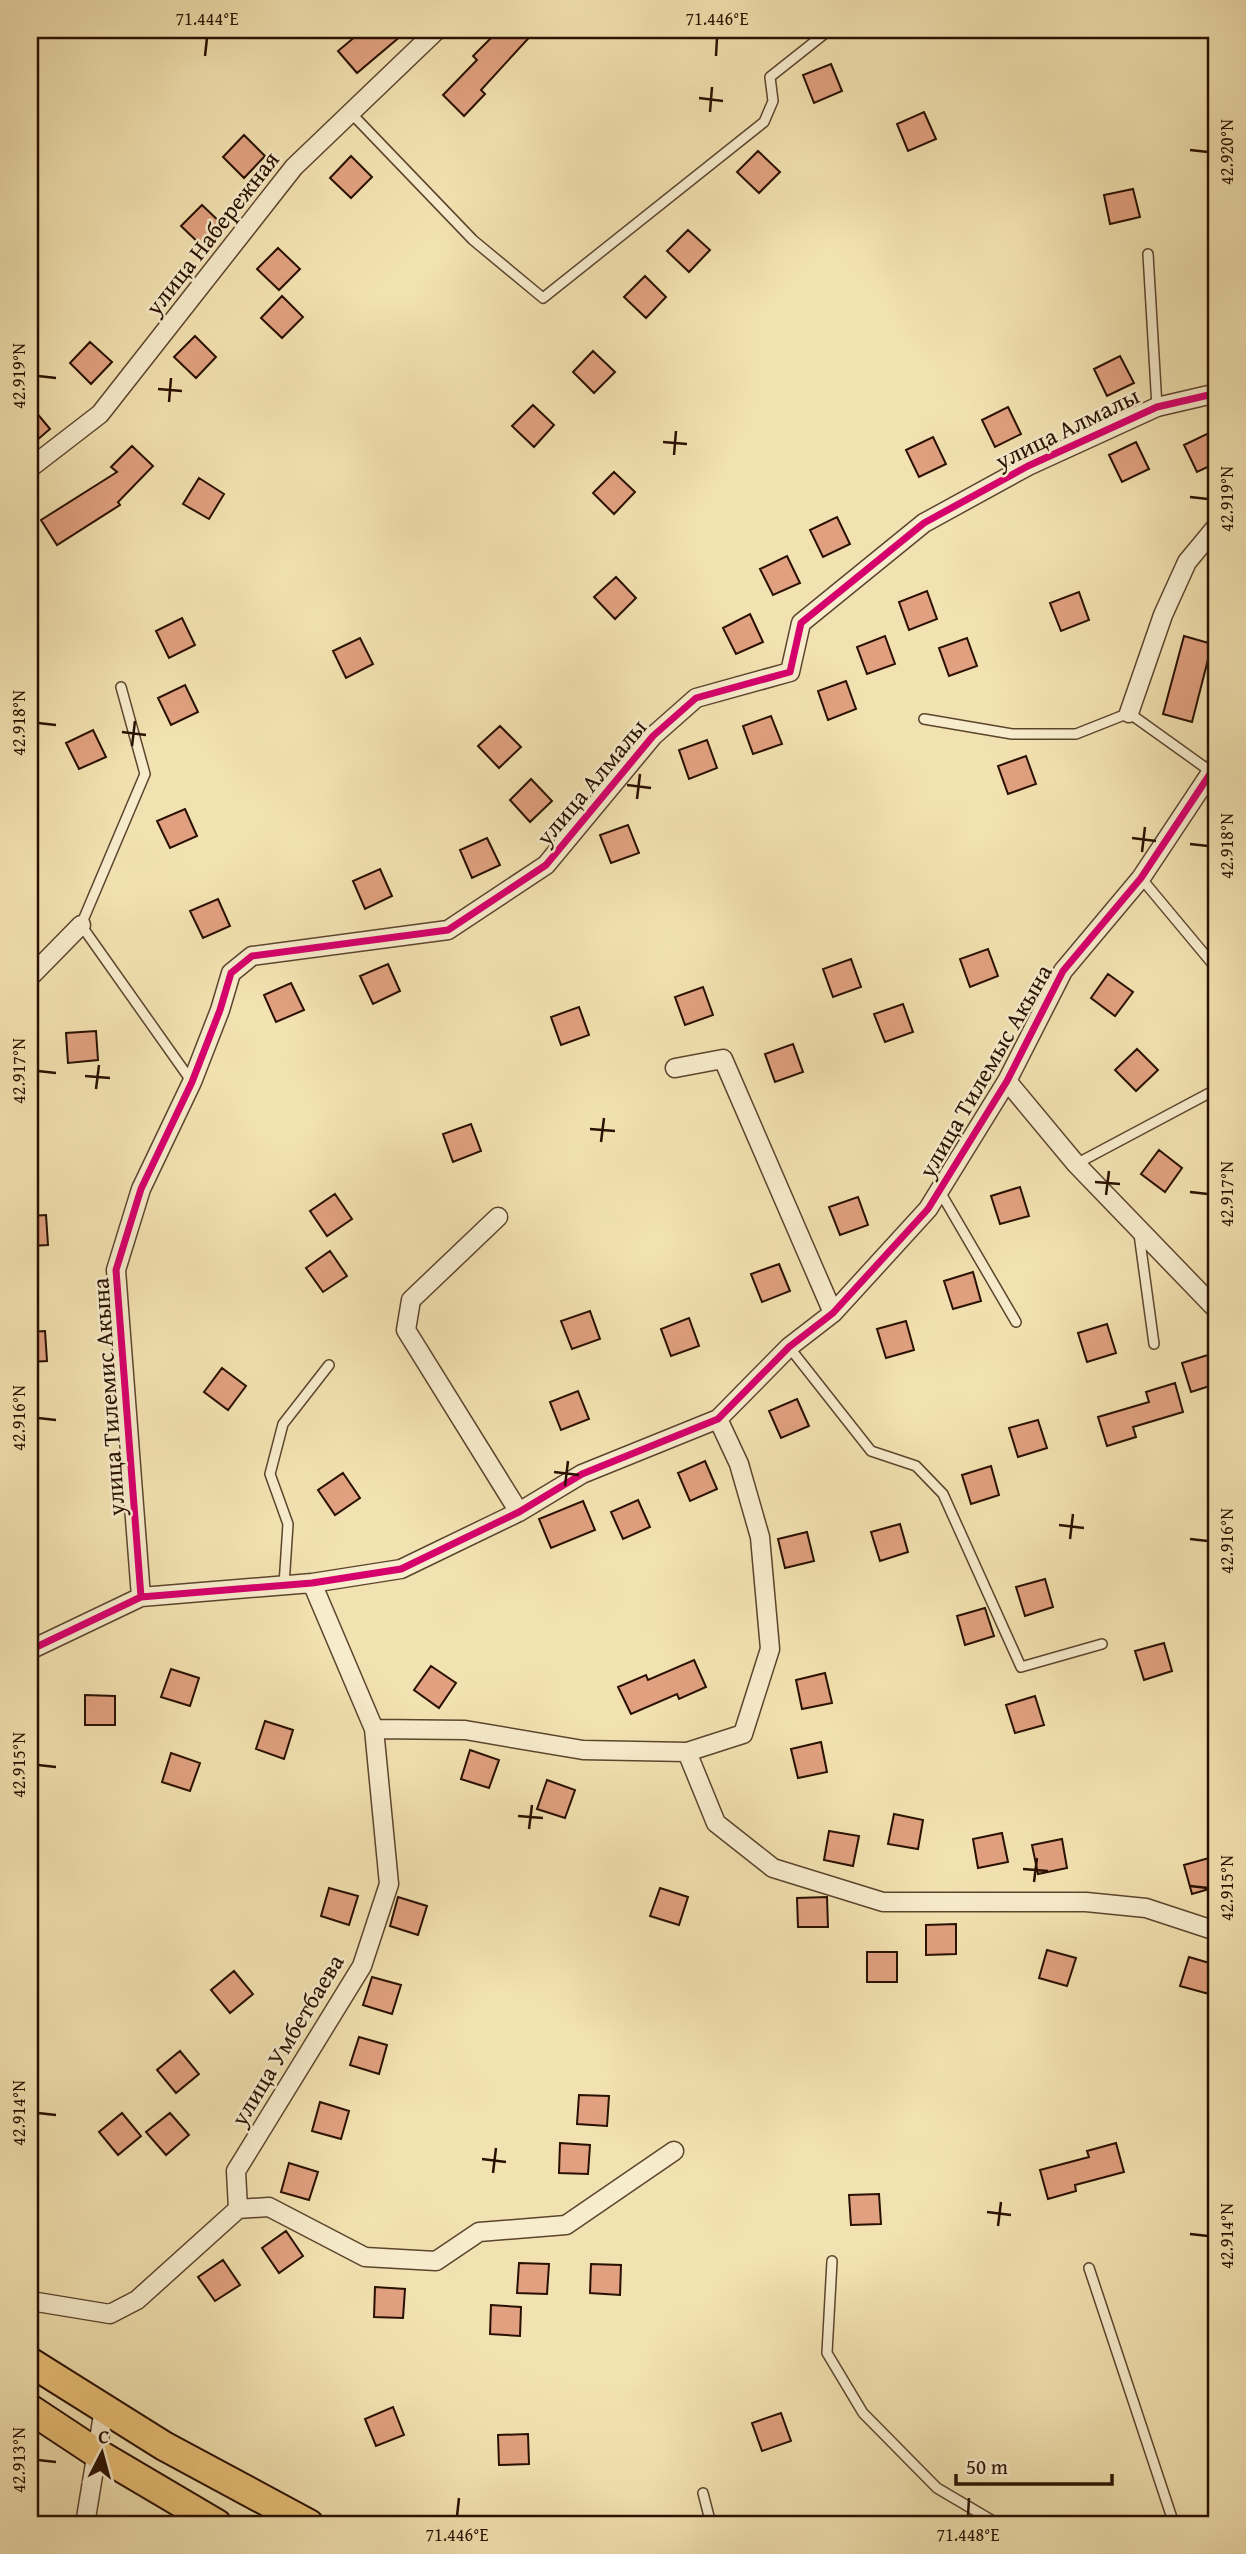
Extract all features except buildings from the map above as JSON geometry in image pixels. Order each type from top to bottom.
[{"type":"main road","points":[[30,2362],[164,2446],[309,2524]]},
{"type":"main road","points":[[30,2409],[94,2452],[217,2524]]},
{"type":"street","name":"улица Набережная","points":[[30,468],[100,414],[294,167],[438,30]]},
{"type":"street","name":"улица Алмалы","points":[[192,1082],[220,1010],[231,972],[252,956],[447,930],[546,865],[653,736],[696,698],[790,673],[802,623],[924,523],[1028,466],[1157,407],[1213,394],[1216,396]]},
{"type":"street","points":[[1129,713],[1163,615],[1187,562],[1216,527]]},
{"type":"street","name":"улица Тилемыс Акына","points":[[30,1650],[141,1597],[312,1583],[401,1569],[519,1512],[582,1475],[718,1419],[789,1347],[832,1313],[928,1209],[1007,1081],[1062,971],[1142,878],[1213,768]]},
{"type":"street","points":[[30,977],[81,925]]},
{"type":"street","points":[[675,1068],[723,1059],[832,1313]]},
{"type":"street","points":[[1007,1081],[1076,1164],[1216,1309]]},
{"type":"street","name":"улица Тилемис Акына","points":[[141,1597],[116,1270],[141,1189],[192,1082]]},
{"type":"street","points":[[498,1217],[411,1300],[406,1330],[519,1512]]},
{"type":"street","points":[[312,1583],[374,1729],[465,1730],[583,1750],[687,1752],[743,1734],[770,1649],[760,1537],[739,1464],[718,1419]]},
{"type":"street","name":"улица Умбетбаева","points":[[238,2209],[236,2171],[362,1966],[389,1884],[374,1729]]},
{"type":"street","points":[[687,1752],[716,1823],[773,1868],[883,1902],[1086,1902],[1146,1908],[1216,1931]]},
{"type":"street","points":[[30,2306],[37,2302],[110,2314],[137,2300],[238,2209],[269,2207],[366,2257],[436,2261],[479,2232],[566,2225],[674,2151]]},
{"type":"street","points":[[85,2524],[94,2452],[104,2409]]},
{"type":"lane","points":[[350,112],[472,240],[543,298],[764,122],[773,102],[770,76],[828,31]]},
{"type":"lane","points":[[1148,254],[1157,407]]},
{"type":"lane","points":[[121,687],[145,774],[81,925],[192,1082]]},
{"type":"lane","points":[[924,719],[1012,734],[1076,733],[1129,713],[1213,768]]},
{"type":"lane","points":[[1142,878],[1216,968]]},
{"type":"lane","points":[[1076,1164],[1215,1090],[1216,1083]]},
{"type":"lane","points":[[939,1190],[1016,1322]]},
{"type":"lane","points":[[1138,1228],[1154,1344]]},
{"type":"lane","points":[[789,1347],[871,1451],[916,1466],[943,1494],[1021,1667],[1102,1644]]},
{"type":"lane","points":[[284,1585],[288,1524],[270,1474],[283,1424],[329,1365]]},
{"type":"lane","points":[[832,2262],[827,2353],[863,2413],[937,2488],[998,2524]]},
{"type":"lane","points":[[1089,2268],[1174,2524]]},
{"type":"lane","points":[[703,2493],[711,2524]]},
{"type":"cycle path","points":[[141,1597],[116,1270],[141,1189],[192,1082],[220,1010],[231,973],[252,956],[448,930],[546,865],[653,736],[696,698],[790,672],[801,623],[924,523],[1028,466],[1157,407],[1213,394],[1216,396]]},
{"type":"cycle path","points":[[30,1650],[141,1597],[312,1583],[401,1569],[519,1512],[582,1474],[718,1419],[789,1347],[833,1313],[928,1209],[1007,1081],[1063,971],[1141,878],[1216,765]]}]
